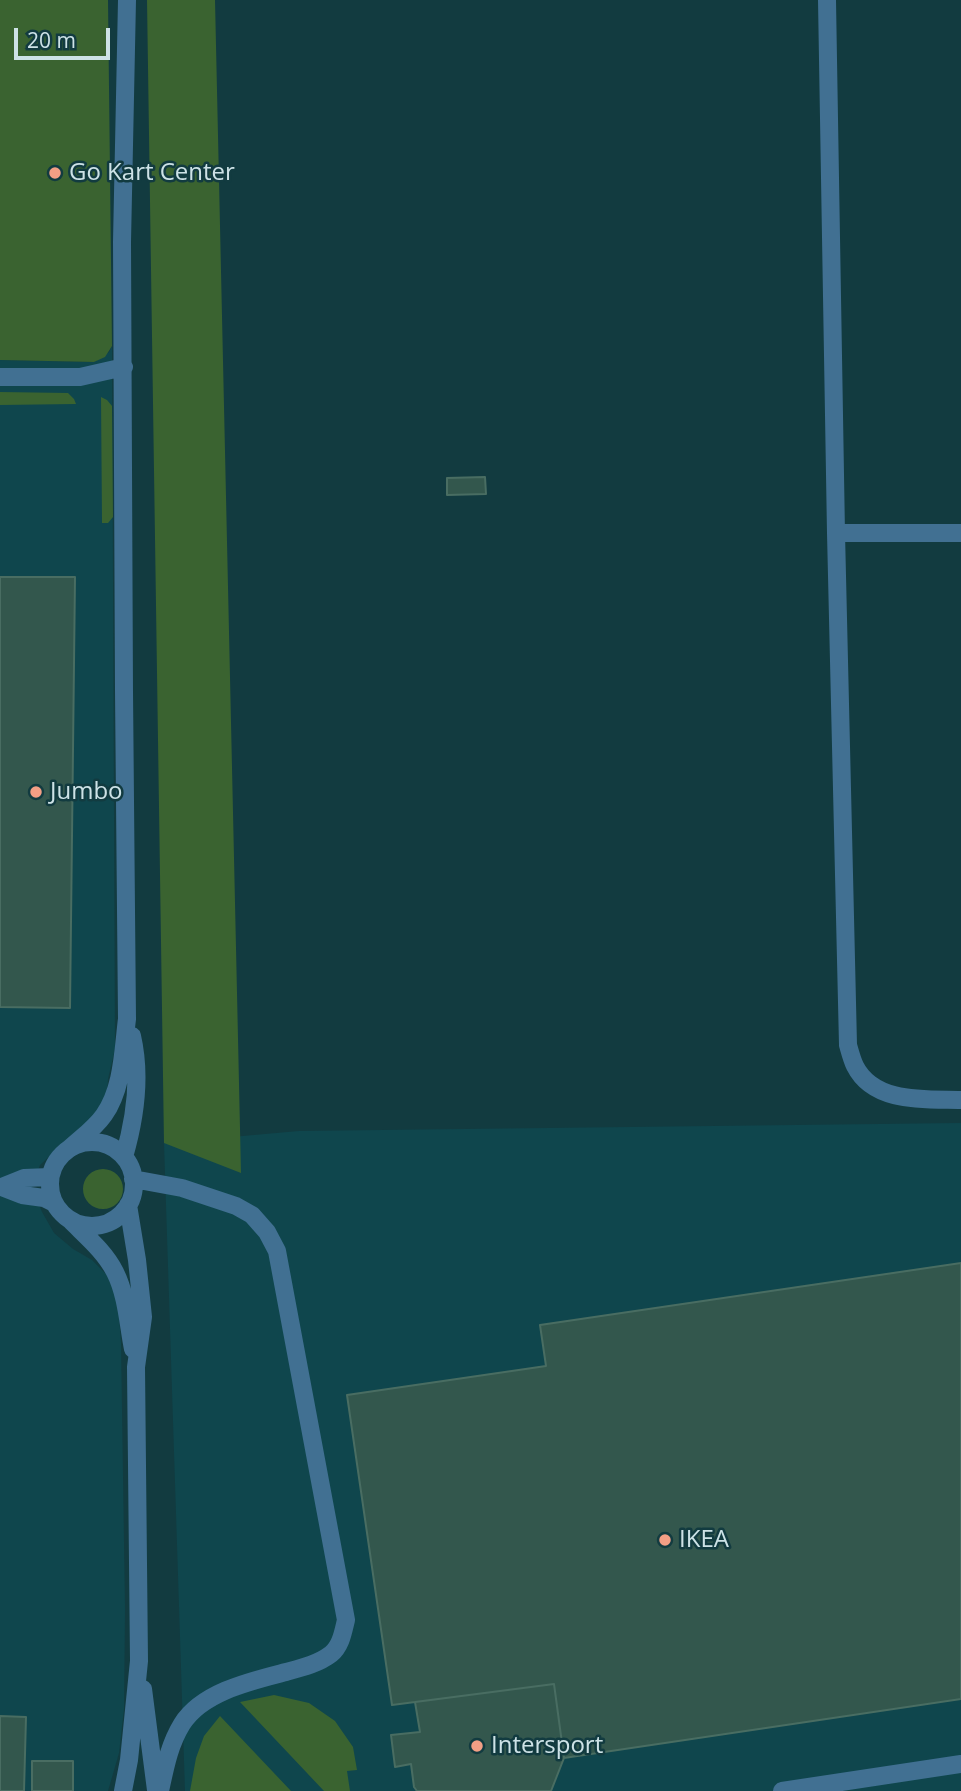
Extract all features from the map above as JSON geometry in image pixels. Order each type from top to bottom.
[{"type":"street","points":[[127,0],[122,242],[127,1019],[122,1064],[106,1112],[95,1127],[60,1156],[50,1177],[50,1190],[61,1213],[94,1244],[115,1271],[122,1291],[136,1367]]},
{"type":"street","points":[[827,0],[848,1045],[856,1068],[873,1087],[898,1096],[918,1099],[961,1100]]},
{"type":"street","points":[[0,377],[80,377],[124,367]]},
{"type":"street","points":[[836,533],[961,533]]},
{"type":"street","points":[[124,1157],[132,1131],[136,1087],[135,1048],[127,1019]]},
{"type":"street","points":[[69,1149],[92,1142],[115,1149],[124,1157],[133,1179],[133,1193],[128,1205],[110,1223],[83,1226],[71,1221]]},
{"type":"street","points":[[1,1187],[24,1178],[50,1177]]},
{"type":"street","points":[[133,1179],[182,1188],[236,1206],[252,1216],[267,1232],[277,1251],[346,1620],[342,1639],[332,1654],[311,1665],[242,1683],[199,1705],[182,1723],[168,1754],[158,1791]]},
{"type":"street","points":[[1,1187],[54,1203]]},
{"type":"street","points":[[123,1791],[129,1760],[139,1661],[136,1367],[143,1317],[128,1205]]},
{"type":"street","points":[[139,1661],[158,1791]]},
{"type":"street","points":[[782,1791],[961,1764]]},
{"type":"shaded area","points":[[112,346],[115,1049],[108,1079],[107,1105],[40,1165],[32,1188],[54,1233],[92,1260],[107,1275],[118,1300],[125,1609],[124,1709],[119,1753],[108,1791],[0,1791],[0,360],[94,362],[109,352]]},
{"type":"shaded area","points":[[961,1123],[961,1791],[185,1791],[164,1143],[299,1131]]},
{"type":"green space","name":"Go Kart Center","points":[[0,0],[108,0],[112,346],[105,357],[94,362],[0,360]]},
{"type":"green space","points":[[147,0],[215,0],[241,1173],[164,1143]]},
{"type":"green space","points":[[0,392],[68,393],[76,404],[0,405]]},
{"type":"green space","points":[[101,397],[112,406],[113,517],[108,523],[102,523]]},
{"type":"green space","points":[[103,1169],[111,1170],[117,1175],[122,1181],[122,1197],[117,1203],[111,1208],[103,1209],[95,1208],[89,1203],[84,1197],[83,1189],[84,1181],[89,1175],[95,1170]]},
{"type":"green space","points":[[274,1695],[309,1703],[335,1721],[353,1747],[357,1770],[347,1771],[350,1791],[324,1791],[240,1702]]},
{"type":"green space","points":[[220,1716],[291,1791],[190,1791],[196,1758],[204,1736]]},
{"type":"building","points":[[485,477],[486,494],[447,495],[447,478]]},
{"type":"building","name":"Jumbo","points":[[0,577],[75,577],[70,1008],[0,1007]]},
{"type":"building","name":"ΙΚΕΑ","points":[[961,1263],[961,1699],[564,1758],[554,1684],[392,1705],[347,1395],[546,1366],[540,1325]]},
{"type":"building","name":"Intersport","points":[[554,1684],[564,1758],[551,1791],[417,1791],[411,1764],[395,1767],[391,1735],[420,1732],[415,1702]]},
{"type":"building","points":[[0,1716],[26,1717],[24,1791],[0,1791]]},
{"type":"building","points":[[32,1761],[73,1761],[73,1791],[32,1791]]},
{"type":"place","name":"Go Kart Center","points":[[55,173]]},
{"type":"place","name":"Jumbo","points":[[36,792]]},
{"type":"place","name":"ΙΚΕΑ","points":[[665,1540]]},
{"type":"place","name":"Intersport","points":[[477,1746]]}]
